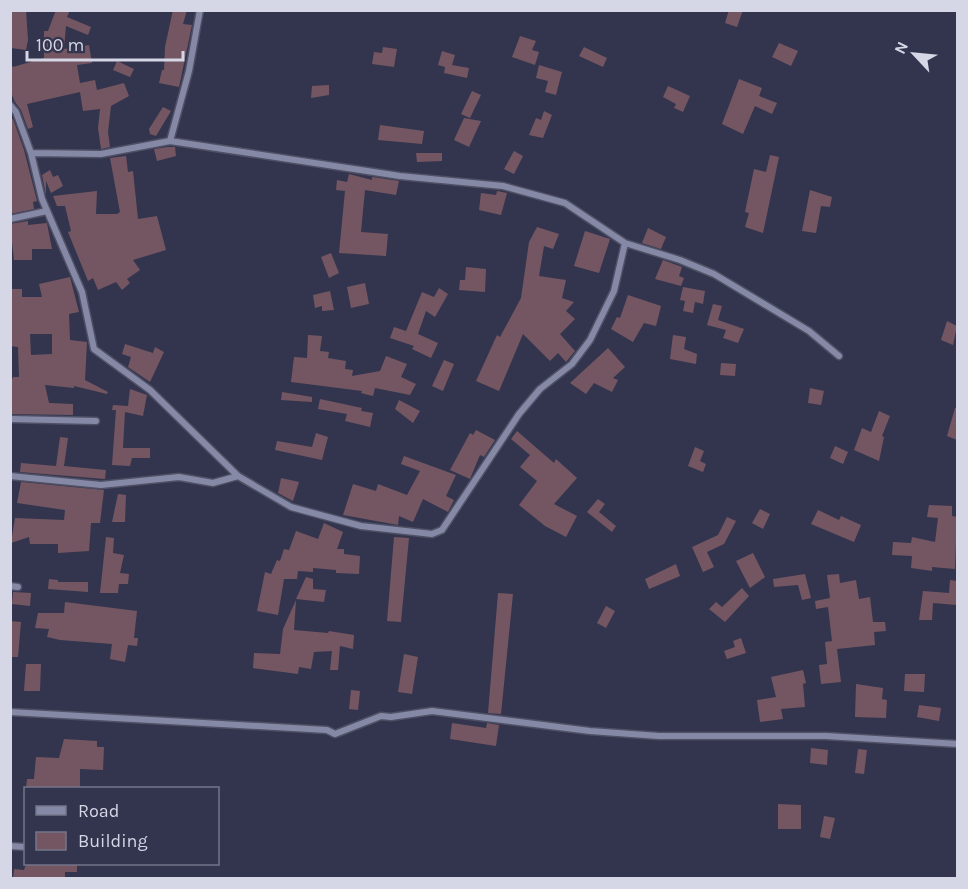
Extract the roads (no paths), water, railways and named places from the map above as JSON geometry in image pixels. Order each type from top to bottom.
[{"type":"street","points":[[170,141],[189,70],[200,10]]},
{"type":"street","points":[[10,105],[16,112],[31,153],[47,211],[82,292],[94,349],[150,390],[238,476],[291,507],[361,525],[432,534],[442,530],[519,414],[540,389],[572,364],[590,340],[614,291],[625,243]]},
{"type":"street","points":[[31,153],[101,154],[170,141],[400,176],[503,186],[565,203],[625,243],[680,260],[714,274],[809,331],[839,356]]},
{"type":"street","points":[[10,219],[47,211]]},
{"type":"street","points":[[10,419],[96,421]]},
{"type":"street","points":[[10,476],[101,485],[179,477],[213,483],[238,476]]},
{"type":"street","points":[[10,712],[199,721],[327,730],[336,734],[381,716],[391,717],[432,711],[590,731],[658,736],[826,736],[957,744]]}]
